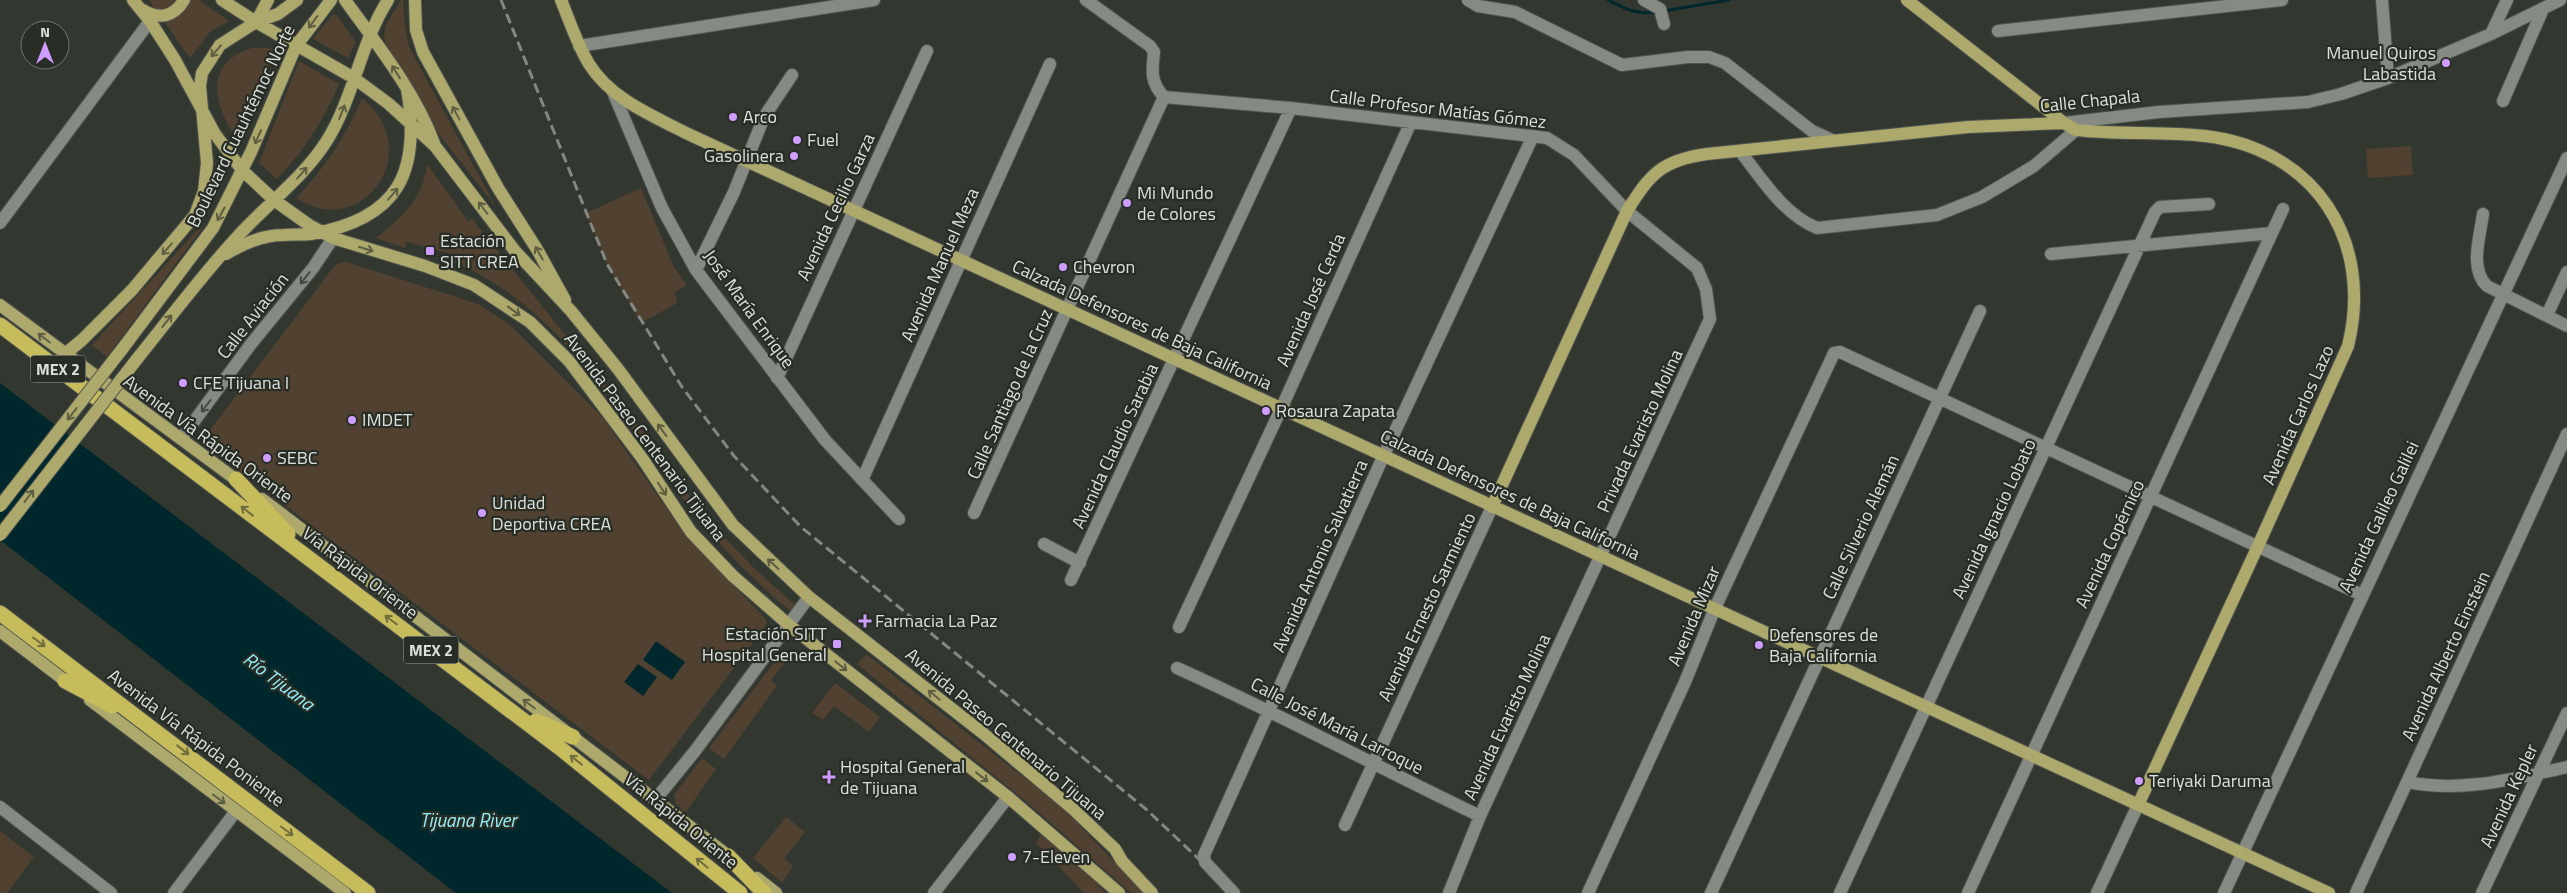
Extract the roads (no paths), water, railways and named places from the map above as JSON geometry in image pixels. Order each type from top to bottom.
[{"type":"highway","name":"Vía Rápida Oriente","points":[[0,325],[495,698],[604,782],[740,893]]},
{"type":"highway","points":[[236,479],[313,561]]},
{"type":"highway","name":"Avenida Vía Rápida Poniente","points":[[0,613],[158,731],[368,893]]},
{"type":"highway","points":[[65,681],[158,731]]},
{"type":"highway","points":[[495,698],[526,716],[573,738]]},
{"type":"highway","points":[[728,856],[764,893]]},
{"type":"main road","points":[[137,4],[155,16],[162,17],[173,12],[184,0]]},
{"type":"main road","name":"Avenida Paseo Centenario Tijuana","points":[[222,0],[296,46],[354,78],[379,95],[435,146],[515,251],[571,311],[618,369],[733,525],[763,556],[809,597],[1026,769],[1115,849],[1122,861],[1152,893]]},
{"type":"main road","points":[[256,22],[268,0]]},
{"type":"main road","points":[[66,354],[132,290],[195,215],[202,201],[208,163],[201,107],[202,73],[213,54],[230,38],[256,22],[278,14],[298,0]]},
{"type":"main road","name":"Boulevard Cuauhtémoc Norte","points":[[0,506],[123,348],[213,228],[242,170],[296,46],[330,0]]},
{"type":"main road","points":[[345,0],[371,34],[407,89],[435,146]]},
{"type":"main road","points":[[0,535],[214,262],[274,200],[292,185],[326,143],[341,116],[371,34],[388,0]]},
{"type":"main road","points":[[415,0],[416,30],[423,52],[490,173],[538,251],[571,311]]},
{"type":"main road","name":"Calzada Defensores de Baja California","points":[[561,0],[579,46],[590,65],[612,92],[636,108],[1383,457],[1715,608],[2329,893]]},
{"type":"main road","points":[[1907,0],[2076,130]]},
{"type":"main road","name":"Avenida Paseo Centenario Tijuana","points":[[137,4],[175,60],[215,134],[242,170],[274,200],[320,232],[333,238],[425,266],[474,285],[530,322],[569,361],[642,458],[691,532],[733,576],[789,625],[924,733],[1008,797],[1119,893]]},
{"type":"main road","points":[[214,262],[236,248],[257,239],[320,232],[360,219],[381,206],[395,193],[409,161],[410,123],[407,89]]},
{"type":"main road","name":"Calle Chapala","points":[[1627,211],[1648,178],[1673,161],[1689,157],[1832,140],[1968,127],[2064,122]]},
{"type":"main road","name":"Avenida Carlos Lazo","points":[[2076,130],[2205,136],[2263,151],[2295,169],[2320,194],[2336,219],[2354,270],[2354,321],[2340,366],[2138,805]]},
{"type":"main road","name":"Avenida Ernesto Sarmiento","points":[[1492,507],[1627,211]]},
{"type":"main road","name":"Avenida Vía Rápida Oriente","points":[[0,305],[236,479],[776,893]]},
{"type":"main road","name":"Avenida Vía Rápida Poniente","points":[[0,632],[345,893]]},
{"type":"main road","points":[[1115,849],[1130,858],[1163,893]]},
{"type":"street","points":[[579,46],[874,0]]},
{"type":"street","points":[[1086,0],[1150,46],[1154,52],[1152,81],[1155,88],[1164,97]]},
{"type":"street","points":[[1468,0],[1478,6],[1515,12],[1622,65],[1688,57],[1709,57],[1724,63],[1812,131],[1832,140]]},
{"type":"street","points":[[1644,0],[1662,16]]},
{"type":"street","points":[[1998,31],[2282,0]]},
{"type":"street","points":[[2382,0],[2388,78]]},
{"type":"street","points":[[2491,34],[2507,0]]},
{"type":"street","name":"Calle Chapala","points":[[2064,122],[2159,112],[2308,102],[2341,94],[2388,78],[2491,34],[2560,0]]},
{"type":"street","points":[[2502,101],[2543,9]]},
{"type":"street","points":[[0,223],[150,21]]},
{"type":"street","name":"Avenida Cecilio Garza","points":[[777,378],[927,51]]},
{"type":"street","name":"Avenida Manuel Meza","points":[[862,480],[1050,64]]},
{"type":"street","points":[[696,270],[734,192],[745,160],[764,117],[792,75]]},
{"type":"street","name":"José María Enrique","points":[[612,92],[662,208],[696,270],[825,440],[899,519]]},
{"type":"street","name":"Calle Profesor Matías Gómez","points":[[1164,97],[1291,108],[1547,138],[1574,155],[1627,211],[1697,268],[1706,289],[1710,319]]},
{"type":"street","name":"Calle Santiago de la Cruz","points":[[974,513],[1164,97]]},
{"type":"street","name":"Avenida Claudio Sarabia","points":[[1071,580],[1291,108]]},
{"type":"street","name":"Avenida José Cerda","points":[[1179,627],[1281,409],[1411,122]]},
{"type":"street","points":[[1740,151],[1770,190],[1789,210],[1804,223],[1817,228],[1937,215],[1982,197],[2034,166],[2076,130]]},
{"type":"street","name":"Avenida Antonio Salvatierra","points":[[1234,893],[1206,862],[1204,855],[1383,457],[1533,136]]},
{"type":"street","name":"Avenida Galileo Galilei","points":[[2224,893],[2567,158]]},
{"type":"street","name":"Avenida Ignacio Lobato","points":[[1840,893],[2157,208],[2209,204]]},
{"type":"street","name":"Avenida Copérnico","points":[[1968,893],[2283,209]]},
{"type":"street","points":[[2483,214],[2478,274],[2488,286],[2547,314],[2567,326]]},
{"type":"street","points":[[2051,254],[2272,234]]},
{"type":"street","name":"Calle Aviación","points":[[181,439],[251,344],[313,268],[333,238]]},
{"type":"street","points":[[2547,314],[2567,272]]},
{"type":"street","name":"Calle Silverio Alemán","points":[[1710,893],[1980,311]]},
{"type":"street","name":"Privada Evaristo Molina","points":[[1601,557],[1710,319]]},
{"type":"street","name":"Avenida Mizar","points":[[1588,893],[1685,682],[1715,608],[1834,353],[1840,352],[1939,398]]},
{"type":"street","points":[[1939,398],[2362,595]]},
{"type":"street","name":"Avenida Alberto Einstein","points":[[2356,893],[2567,434]]},
{"type":"street","name":"Avenida Ernesto Sarmiento","points":[[1345,825],[1492,507]]},
{"type":"street","points":[[1044,544],[1080,563]]},
{"type":"street","name":"Avenida Evaristo Molina","points":[[1449,893],[1480,816],[1601,557]]},
{"type":"street","points":[[655,800],[695,751],[809,597]]},
{"type":"street","name":"Calle José María Larroque","points":[[1177,668],[1270,710],[1374,765],[1480,816]]},
{"type":"street","name":"Avenida Kepler","points":[[2482,893],[2567,713]]},
{"type":"street","points":[[2407,782],[2434,787],[2459,787],[2538,774],[2567,767]]},
{"type":"street","points":[[934,893],[1008,797]]},
{"type":"street","name":"Avenida Carlos Lazo","points":[[2096,893],[2138,805]]},
{"type":"street","points":[[0,807],[111,893]]},
{"type":"street","points":[[174,893],[236,811]]},
{"type":"water","name":"Tijuana River","points":[[0,383],[672,893],[456,893],[0,540]]},
{"type":"water","points":[[656,641],[685,662],[672,680],[643,660]]},
{"type":"water","points":[[638,664],[657,677],[643,696],[624,682]]},
{"type":"waterway","points":[[1608,0],[1643,13],[1657,12]]},
{"type":"waterway","points":[[1663,11],[1729,0]]},
{"type":"railway","points":[[501,0],[607,264],[682,387],[734,456],[801,527],[1147,810],[1203,863],[1231,893]]},
{"type":"place","name":"Manuel Quiros Labastida","points":[[2446,63]]},
{"type":"place","name":"Arco","points":[[733,117]]},
{"type":"place","name":"Fuel","points":[[797,140]]},
{"type":"place","name":"Gasolinera","points":[[794,156]]},
{"type":"place","name":"Mi Mundo de Colores","points":[[1127,203]]},
{"type":"place","name":"Estación SITT CREA","points":[[430,251]]},
{"type":"place","name":"Chevron","points":[[1063,267]]},
{"type":"place","name":"CFE Tijuana I","points":[[183,383]]},
{"type":"place","name":"Rosaura Zapata","points":[[1266,411]]},
{"type":"place","name":"IMDET","points":[[352,420]]},
{"type":"place","name":"SEBC","points":[[267,458]]},
{"type":"place","name":"Unidad Deportiva CREA","points":[[482,513]]},
{"type":"place","name":"Farmacia La Paz","points":[[865,621]]},
{"type":"place","name":"Estación SITT Hospital General","points":[[837,644]]},
{"type":"place","name":"Defensores de Baja California","points":[[1759,645]]},
{"type":"place","name":"Hospital General de Tijuana","points":[[829,777]]},
{"type":"place","name":"Teriyaki Daruma","points":[[2139,781]]},
{"type":"place","name":"7-Eleven","points":[[1012,857]]},
{"type":"water label","name":"Río Tijuana","points":[[279,681]]}]
